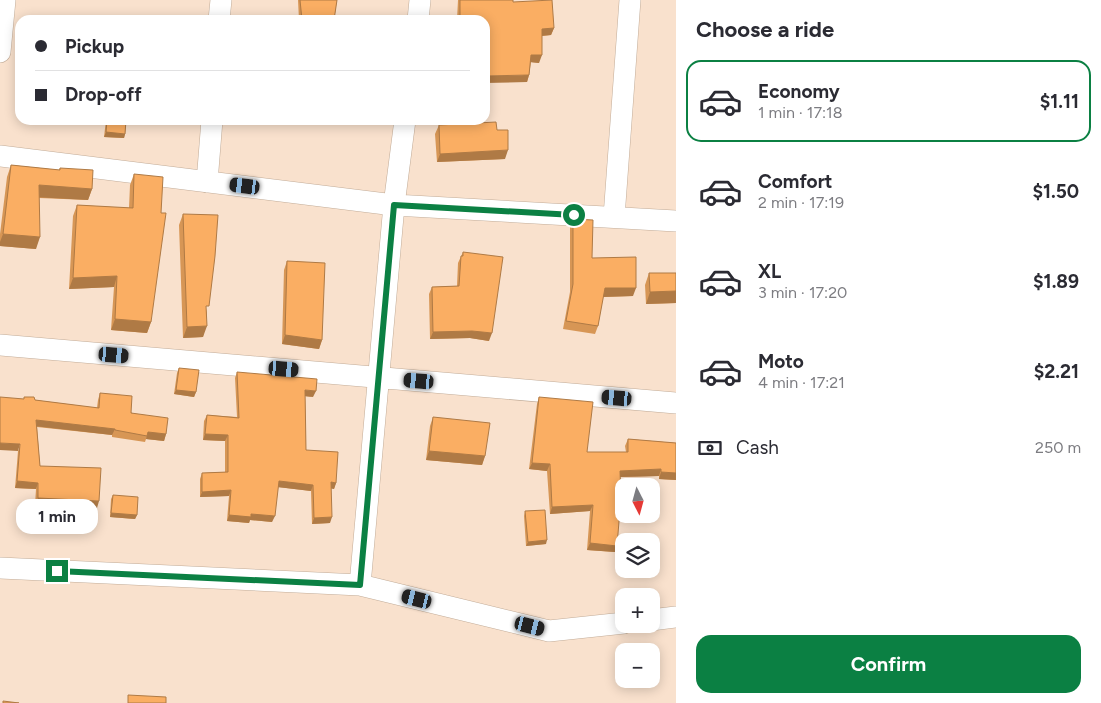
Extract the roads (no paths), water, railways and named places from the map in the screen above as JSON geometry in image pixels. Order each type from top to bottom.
[{"type":"street","points":[[0,52],[5,0]]},
{"type":"street","points":[[220,15],[221,0]]},
{"type":"street","points":[[418,15],[420,0]]},
{"type":"street","points":[[614,218],[630,0]]},
{"type":"street","points":[[207,182],[212,125]]},
{"type":"street","points":[[360,585],[394,205],[404,125]]},
{"type":"street","points":[[0,156],[394,205],[676,221]]},
{"type":"street","points":[[0,345],[676,403]]},
{"type":"street","points":[[0,568],[360,585],[549,631],[615,624]]},
{"type":"street","points":[[660,619],[676,617]]}]
